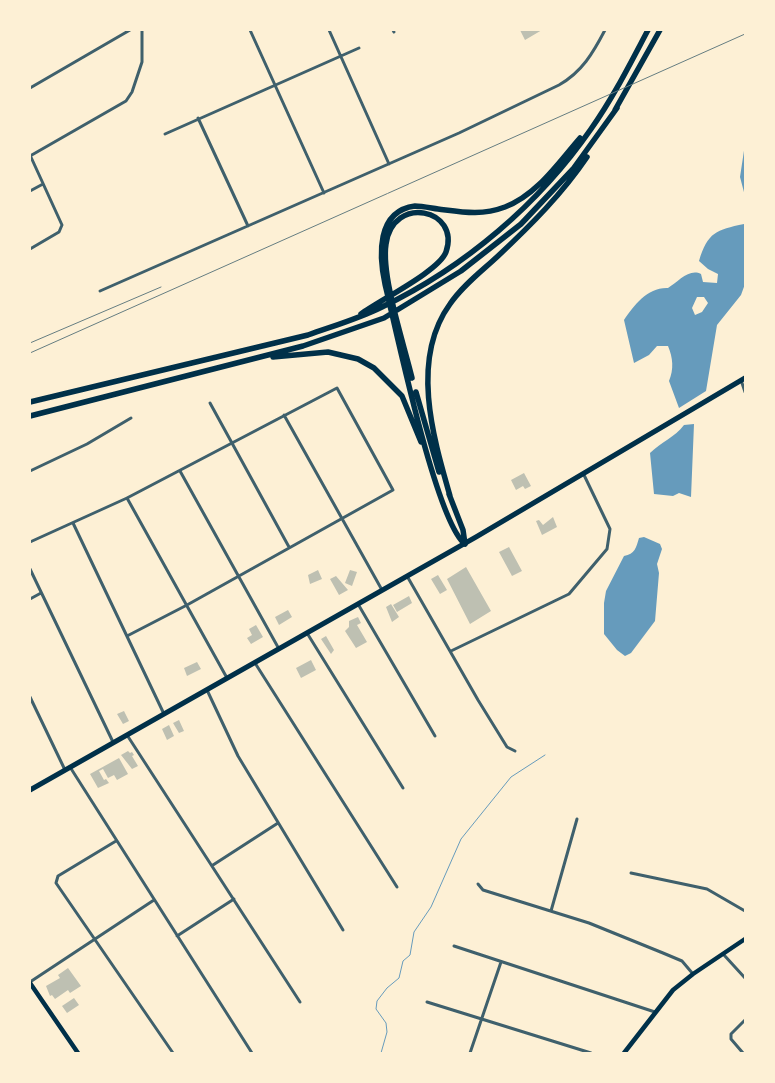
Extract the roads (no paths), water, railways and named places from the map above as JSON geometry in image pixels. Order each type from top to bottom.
[{"type":"highway","points":[[30,402],[271,344],[352,320],[401,297],[472,251],[515,216],[562,167],[600,116],[647,30]]},
{"type":"highway","points":[[450,496],[436,446],[430,402],[430,367],[437,329],[455,297],[526,229],[565,188],[588,156],[662,30]]},
{"type":"highway","points":[[30,416],[254,359],[344,333],[384,318],[476,260],[521,224],[573,169],[616,108]]},
{"type":"highway","points":[[431,468],[380,263],[380,246],[384,232],[397,214],[414,206],[473,214],[491,212],[507,206],[520,199],[546,177],[600,116]]},
{"type":"highway","points":[[352,320],[380,300],[400,290],[440,262],[446,253],[448,241],[446,230],[441,222],[431,214],[411,213],[396,222],[387,237],[385,261],[416,395],[434,457],[463,530],[465,544]]},
{"type":"highway","points":[[254,359],[328,352],[358,359],[374,368],[402,396],[456,534],[465,544]]},
{"type":"main road","points":[[30,790],[465,544],[743,379]]},
{"type":"main road","points":[[624,1053],[673,990],[745,939]]},
{"type":"main road","points":[[30,982],[78,1053]]},
{"type":"street","points":[[30,88],[130,30]]},
{"type":"street","points":[[30,249],[59,232],[62,227],[56,209],[30,155],[126,101],[132,92],[142,62],[142,30]]},
{"type":"street","points":[[250,30],[324,193]]},
{"type":"street","points":[[329,30],[389,164]]},
{"type":"street","points":[[100,291],[389,164],[505,111],[569,79],[585,64],[605,30]]},
{"type":"street","points":[[165,134],[359,48]]},
{"type":"street","points":[[198,118],[248,226]]},
{"type":"street","points":[[30,192],[43,184]]},
{"type":"street","points":[[743,379],[745,392]]},
{"type":"street","points":[[30,542],[127,498],[337,388],[393,490],[128,636]]},
{"type":"street","points":[[210,403],[289,547]]},
{"type":"street","points":[[284,415],[382,590]]},
{"type":"street","points":[[30,471],[87,444],[131,418]]},
{"type":"street","points":[[180,471],[279,649]]},
{"type":"street","points":[[451,651],[573,591],[607,549],[610,541],[610,529],[584,475]]},
{"type":"street","points":[[127,498],[227,678]]},
{"type":"street","points":[[73,523],[164,714]]},
{"type":"street","points":[[30,569],[113,742]]},
{"type":"street","points":[[407,576],[507,747],[516,751]]},
{"type":"street","points":[[30,599],[41,593]]},
{"type":"street","points":[[358,604],[435,736]]},
{"type":"street","points":[[307,633],[403,788]]},
{"type":"street","points":[[254,663],[397,887]]},
{"type":"street","points":[[207,690],[238,756],[343,930]]},
{"type":"street","points":[[30,697],[67,768],[252,1053]]},
{"type":"street","points":[[128,735],[214,865],[300,1002]]},
{"type":"street","points":[[551,911],[577,819]]},
{"type":"street","points":[[214,865],[278,823]]},
{"type":"street","points":[[116,841],[58,876],[56,883],[58,889],[173,1053]]},
{"type":"street","points":[[631,873],[707,888],[745,911]]},
{"type":"street","points":[[478,884],[483,890],[551,911],[680,960],[693,974]]},
{"type":"street","points":[[176,936],[234,899]]},
{"type":"street","points":[[30,982],[154,900]]},
{"type":"street","points":[[454,946],[655,1012]]},
{"type":"street","points":[[724,955],[745,978]]},
{"type":"street","points":[[470,1053],[500,962]]},
{"type":"street","points":[[427,1002],[591,1053]]},
{"type":"street","points":[[743,1053],[732,1039],[731,1034],[745,1020]]},
{"type":"water","points":[[745,144],[745,196],[740,177]]},
{"type":"water","points":[[745,218],[745,284],[741,295],[717,325],[706,391],[679,408],[669,381],[672,364],[668,346],[657,346],[649,355],[634,363],[624,320],[642,298],[654,290],[668,288],[688,274],[701,274],[703,282],[717,283],[718,274],[708,269],[699,261],[702,251],[714,234],[726,228],[744,224]],"holes":[[[697,297],[704,297],[708,303],[702,312],[695,315],[692,308]]]},
{"type":"water","points":[[694,424],[691,497],[679,493],[673,496],[654,494],[650,453],[684,425]]},
{"type":"water","points":[[644,537],[660,544],[662,549],[657,564],[659,573],[655,621],[631,653],[625,656],[617,650],[604,634],[604,603],[606,591],[624,556],[633,552],[639,538]]},
{"type":"waterway","points":[[381,1053],[387,1032],[386,1023],[376,1009],[377,1001],[387,988],[399,978],[403,961],[410,955],[414,932],[431,907],[461,839],[511,777],[545,755]]},
{"type":"railway","points":[[30,353],[745,34]]},
{"type":"railway","points":[[30,343],[161,287]]}]
